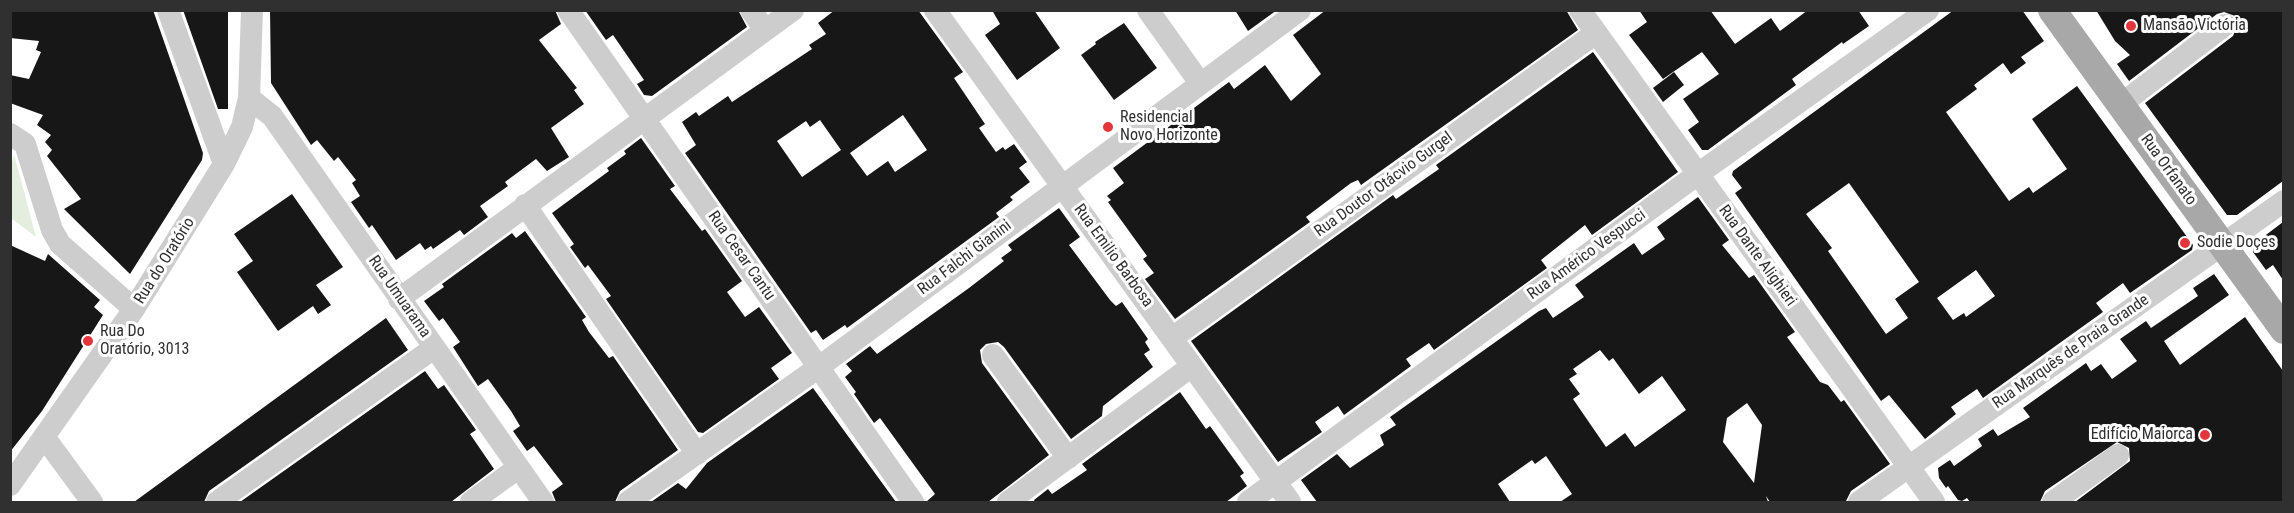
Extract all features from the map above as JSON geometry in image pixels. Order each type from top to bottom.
[{"type":"main road","name":"Rua Orfanato","points":[[2052,10],[2283,330]]},
{"type":"street","points":[[168,10],[224,164]]},
{"type":"street","name":"Rua do Oratório","points":[[10,485],[134,309],[224,164],[242,127],[249,98],[252,10]]},
{"type":"street","name":"Rua Cesar Cantu","points":[[568,10],[913,502]]},
{"type":"street","points":[[751,10],[765,30]]},
{"type":"street","points":[[399,299],[793,10]]},
{"type":"street","name":"Rua Emilio Barbosa","points":[[935,10],[1290,502]]},
{"type":"street","points":[[1148,10],[1200,83]]},
{"type":"street","name":"Rua Falchi Gianini","points":[[628,502],[819,367],[1300,10]]},
{"type":"street","name":"Rua Dante Alighieri","points":[[1580,10],[1934,502]]},
{"type":"street","name":"Rua Américo Vespucci","points":[[1248,502],[1698,174],[1928,10]]},
{"type":"street","points":[[2120,105],[2225,25]]},
{"type":"street","name":"Rua Doutor Otácvio Gurgel","points":[[1172,338],[1596,33]]},
{"type":"street","name":"Rua Umuarama","points":[[249,98],[272,116],[543,502]]},
{"type":"street","points":[[10,134],[25,144],[52,230],[60,244],[134,309]]},
{"type":"street","name":"Rua Marquês de Praia Grande","points":[[1859,502],[2283,201]]},
{"type":"street","points":[[525,205],[697,454]]},
{"type":"street","points":[[217,502],[434,348]]},
{"type":"street","points":[[993,355],[1068,458]]},
{"type":"street","points":[[1008,502],[1192,366]]},
{"type":"street","points":[[45,438],[92,502]]},
{"type":"street","points":[[2053,502],[2118,455]]},
{"type":"street","points":[[471,502],[518,468]]},
{"type":"green space","points":[[14,154],[36,237],[11,218],[11,167]]},
{"type":"building","points":[[10,10],[153,10],[203,153],[202,160],[130,274],[64,209],[81,199],[47,156],[52,150],[45,142],[51,135],[37,125],[43,115],[10,103],[10,75],[29,79],[41,52],[36,50],[39,41],[10,38]]},
{"type":"building","points":[[183,10],[228,10],[228,109],[218,109]]},
{"type":"building","points":[[270,10],[555,10],[561,24],[539,40],[577,88],[574,90],[584,104],[551,128],[569,157],[547,171],[536,159],[505,182],[508,186],[480,206],[488,217],[464,235],[460,230],[433,249],[431,246],[425,250],[420,243],[396,260],[372,225],[369,228],[351,202],[360,196],[352,183],[356,180],[338,157],[334,161],[317,140],[311,145],[271,83]]},
{"type":"building","points":[[585,10],[738,10],[747,27],[652,96],[644,95],[637,84],[644,80],[613,35],[606,40]]},
{"type":"building","points":[[835,10],[918,10],[963,72],[954,78],[985,124],[979,128],[996,152],[1003,147],[1005,150],[1014,144],[1027,162],[1019,168],[1030,182],[1010,197],[1013,200],[996,213],[999,217],[847,328],[845,325],[823,340],[816,330],[811,333],[685,153],[696,145],[682,122],[696,112],[699,116],[728,96],[732,102],[812,49],[809,45],[826,34],[818,23]],"holes":[[[903,115],[927,150],[895,172],[888,161],[867,176],[850,153]],[[820,120],[841,150],[802,177],[777,141],[806,121],[810,127]]]},
{"type":"building","points":[[992,10],[1034,10],[1060,48],[1017,80],[985,35],[1000,24]]},
{"type":"building","points":[[1235,10],[1277,10],[1248,31]]},
{"type":"building","points":[[1326,10],[1566,10],[1578,30],[1361,185],[1358,180],[1351,183],[1306,217],[1310,222],[1175,319],[1145,279],[1154,273],[1143,259],[1147,256],[1108,202],[1111,200],[1107,196],[1124,183],[1113,168],[1229,82],[1234,89],[1265,65],[1291,101],[1321,74],[1293,35]]},
{"type":"building","points":[[1639,10],[1710,10],[1735,44],[1771,18],[1780,31],[1808,10],[1858,10],[1869,26],[1843,44],[1842,42],[1792,79],[1796,85],[1708,150],[1702,150],[1688,130],[1699,122],[1683,99],[1719,74],[1702,52],[1663,79],[1629,35],[1647,22]]},
{"type":"building","points":[[1954,10],[2022,10],[2044,41],[2021,57],[2026,63],[2011,74],[2003,63],[1974,85],[1977,89],[1946,112],[2009,201],[2029,187],[2033,193],[2067,169],[2032,119],[2077,86],[2193,245],[2192,250],[2130,293],[2123,283],[2096,303],[2103,312],[1983,398],[1977,389],[1951,407],[1956,414],[1925,439],[1889,395],[1881,401],[1735,193],[1742,188],[1732,175],[1733,171]],"holes":[[[1849,183],[1919,282],[1895,299],[1908,318],[1886,334],[1828,251],[1832,248],[1806,214]],[[1976,270],[1995,296],[1966,317],[1964,313],[1953,320],[1937,298]]]},
{"type":"building","points":[[2096,10],[2283,10],[2283,181],[2237,215],[2227,215],[2145,103],[2233,36],[2238,24],[2235,16],[2224,12],[2217,14],[2129,81],[2117,64],[2130,55],[2115,41]]},
{"type":"building","points":[[1124,23],[1157,68],[1114,100],[1081,55],[1096,44],[1095,42]]},
{"type":"building","points":[[1593,52],[1678,172],[1592,235],[1585,225],[1541,260],[1547,268],[1434,350],[1429,343],[1406,359],[1411,366],[1344,415],[1338,406],[1315,422],[1322,432],[1278,462],[1191,341],[1393,195],[1396,199],[1439,169],[1436,165]]},
{"type":"building","points":[[1674,72],[1684,85],[1663,102],[1653,88]]},
{"type":"building","points":[[641,138],[675,186],[670,189],[702,231],[705,229],[742,281],[727,292],[745,317],[759,307],[792,353],[771,368],[779,379],[703,433],[698,432],[606,299],[611,296],[588,265],[585,268],[570,247],[574,244],[552,213],[609,171],[607,168],[626,154],[624,151]]},
{"type":"building","points":[[292,194],[343,267],[316,285],[331,305],[318,314],[313,306],[278,331],[237,272],[253,261],[234,234]]},
{"type":"building","points":[[1698,197],[1729,240],[1722,245],[1749,278],[1754,275],[1795,332],[1787,337],[1820,382],[1828,385],[1841,402],[1844,400],[1890,464],[1851,491],[1846,501],[1770,502],[1766,496],[1768,502],[1560,502],[1572,494],[1546,456],[1535,464],[1532,460],[1498,484],[1510,502],[1317,502],[1301,480],[1337,454],[1350,468],[1384,445],[1380,435],[1396,425],[1390,417],[1539,311],[1546,308],[1553,318],[1584,297],[1575,285],[1634,243],[1642,255],[1665,239],[1657,227]],"holes":[[[1600,350],[1609,361],[1613,358],[1639,394],[1662,376],[1686,410],[1635,447],[1625,433],[1606,447],[1573,399],[1580,394],[1569,379],[1577,374],[1573,369]],[[1747,403],[1762,425],[1754,483],[1723,442],[1727,418]]]},
{"type":"building","points":[[1059,208],[1080,237],[1069,245],[1110,300],[1116,306],[1122,302],[1148,339],[1145,342],[1150,350],[1144,354],[1153,367],[1103,406],[1102,416],[1071,439],[1004,347],[998,342],[986,344],[980,350],[982,363],[1049,455],[988,502],[926,502],[935,494],[880,418],[874,423],[854,394],[856,392],[845,377],[852,371],[846,364],[870,346],[877,354],[969,288],[1004,261],[1001,258],[1012,250],[1008,245]]},
{"type":"building","points":[[2283,222],[2283,280],[2273,265],[2266,270],[2253,252],[2254,244]]},
{"type":"building","points":[[525,231],[586,317],[582,320],[589,332],[609,358],[613,356],[678,450],[620,491],[615,502],[556,502],[552,492],[563,484],[534,446],[527,451],[513,431],[520,426],[511,411],[488,379],[478,386],[453,347],[460,342],[443,318],[439,321],[424,301],[444,287],[442,284],[512,233],[516,238]]},
{"type":"building","points":[[10,245],[45,261],[48,254],[100,300],[94,307],[103,315],[42,411],[10,452]]},
{"type":"building","points":[[2214,274],[2229,295],[2164,341],[2180,365],[2245,317],[2283,371],[2283,502],[2075,502],[2130,461],[2129,448],[2117,442],[2045,491],[2040,502],[1970,502],[1967,498],[1962,501],[1958,500],[1948,486],[1946,488],[1939,478],[1938,468],[1950,460],[1954,466],[1982,446],[1978,439],[1993,429],[1998,436],[2030,417],[2023,408],[2086,363],[2091,371],[2101,364],[2112,379],[2137,361],[2120,339],[2146,321],[2151,328],[2198,296],[2193,288]]},
{"type":"building","points":[[386,318],[408,350],[209,491],[204,502],[134,502]]},
{"type":"building","points":[[425,371],[438,389],[444,385],[476,430],[470,434],[494,469],[451,502],[240,502]]},
{"type":"building","points":[[813,388],[896,502],[651,502],[678,483],[686,489],[707,463]]},
{"type":"building","points":[[1180,392],[1206,429],[1210,426],[1244,473],[1240,476],[1247,486],[1238,493],[1226,502],[1035,502],[1034,500],[1048,489],[1052,494],[1087,470],[1082,464]]},
{"type":"place","name":"Mansão Victória","points":[[2131,26]]},
{"type":"place","name":"Residencial Novo Horizonte","points":[[1108,127]]},
{"type":"place","name":"Sodie Doçes","points":[[2185,243]]},
{"type":"place","name":"Rua Do Oratório, 3013","points":[[88,341]]},
{"type":"place","name":"Edifício Maiorca","points":[[2205,435]]}]
